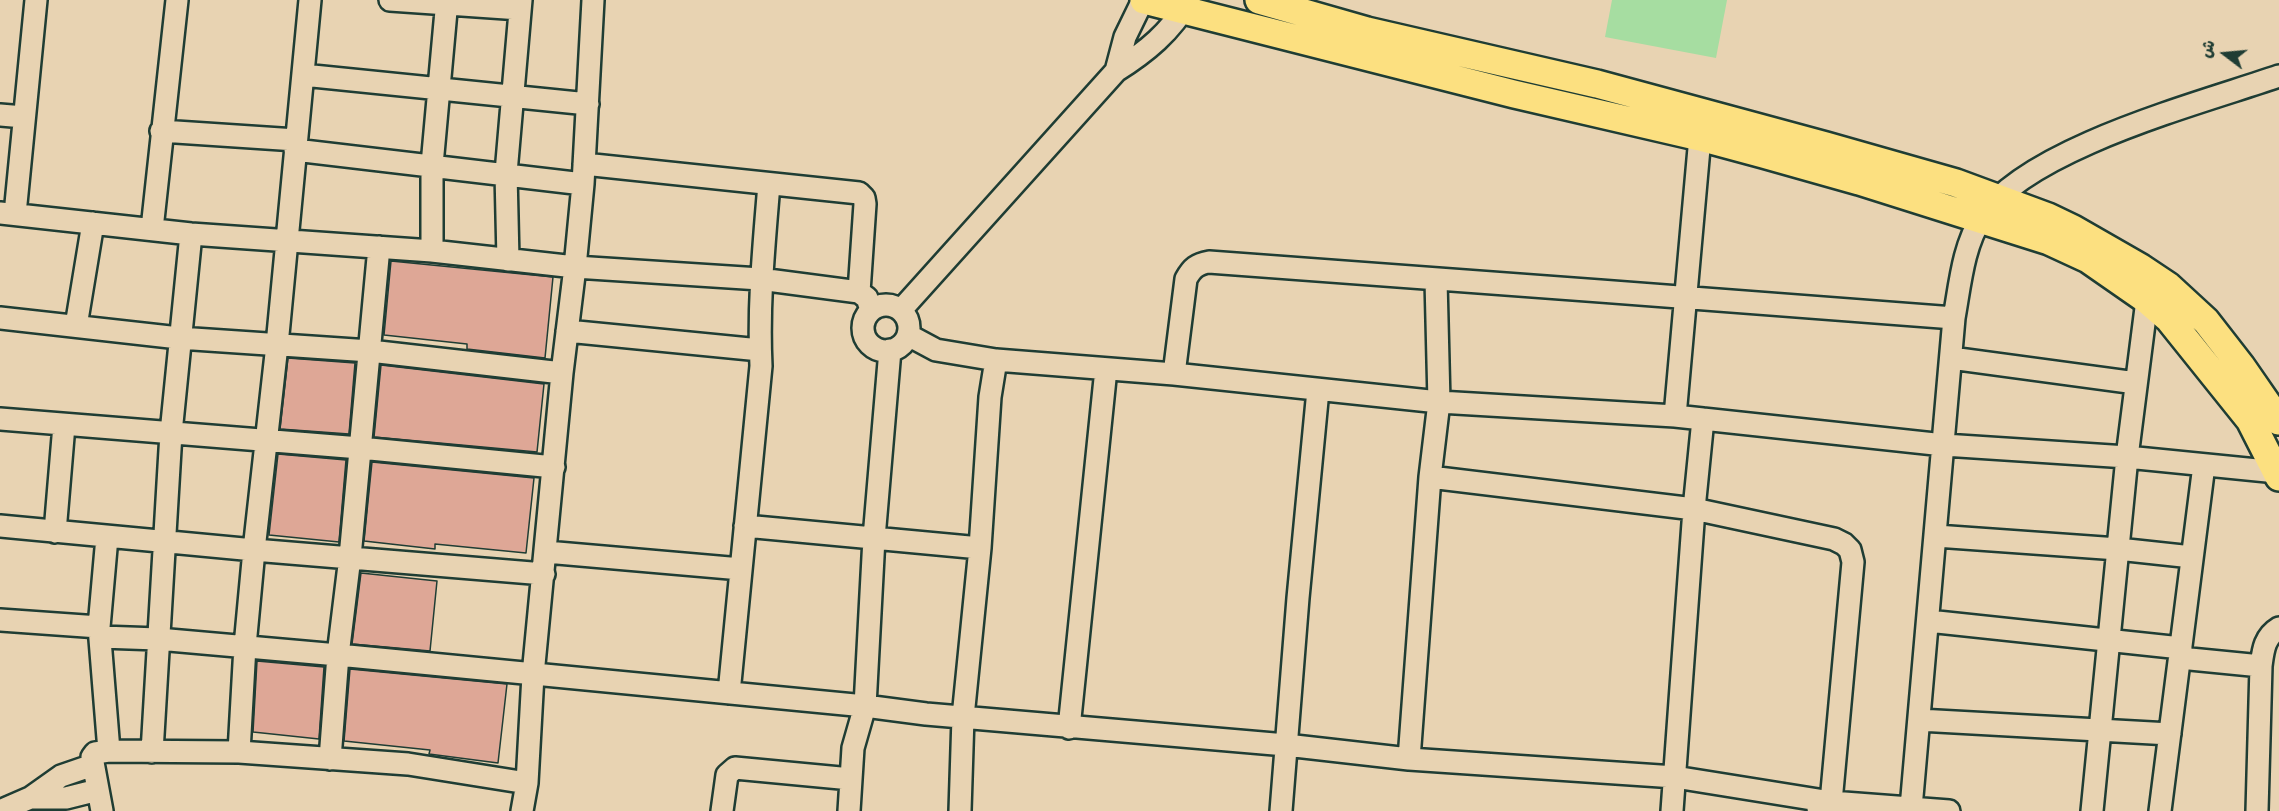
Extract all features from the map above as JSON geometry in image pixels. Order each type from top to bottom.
[{"type":"main road","points":[[1144,0],[1186,5],[1514,94],[1700,137],[1860,181],[2049,241],[2088,259],[2147,300],[2182,333],[2250,420],[2278,475]]},
{"type":"main road","points":[[1259,0],[1367,31],[1598,84],[1998,197],[2073,229],[2168,286],[2206,321],[2279,421]]},
{"type":"street","points":[[36,0],[23,149],[8,214],[191,234],[432,251],[575,267],[760,279],[859,292],[867,298],[871,310]]},
{"type":"street","points":[[152,230],[177,0]]},
{"type":"street","points":[[239,752],[245,646],[254,550],[277,345],[310,0]]},
{"type":"street","points":[[390,0],[521,4],[506,173],[508,260]]},
{"type":"street","points":[[522,811],[527,783],[533,675],[562,373],[584,174],[593,0]]},
{"type":"street","points":[[1116,71],[1125,37],[1144,0]]},
{"type":"street","points":[[432,251],[432,165],[447,2]]},
{"type":"street","points":[[901,310],[1116,71],[1146,52],[1170,29],[1186,5]]},
{"type":"street","points":[[303,75],[588,104]]},
{"type":"street","points":[[1912,809],[1954,318],[1971,239],[1982,218],[1998,197],[2049,162],[2148,120],[2279,76]]},
{"type":"street","points":[[0,115],[24,117]]},
{"type":"street","points":[[161,131],[296,145],[432,165],[506,173],[584,174],[854,191],[864,198],[859,292]]},
{"type":"street","points":[[1675,416],[1700,137]]},
{"type":"street","points":[[729,693],[761,366],[760,279],[769,184]]},
{"type":"street","points":[[76,326],[93,223]]},
{"type":"street","points":[[152,752],[171,433],[191,234]]},
{"type":"street","points":[[330,759],[338,655],[350,557],[379,247]]},
{"type":"street","points":[[1174,374],[1186,279],[1192,268],[1199,263],[1209,262],[1436,280],[1686,296],[1954,318]]},
{"type":"street","points":[[1409,759],[1430,477],[1439,402],[1436,280]]},
{"type":"street","points":[[2092,811],[2127,457],[2147,300]]},
{"type":"street","points":[[880,305],[891,305],[901,310],[909,326],[908,335],[901,345],[890,350],[878,349],[869,343],[863,332],[864,320],[871,310],[880,305]]},
{"type":"street","points":[[0,318],[179,338],[370,351],[562,373]]},
{"type":"street","points":[[567,331],[760,350]]},
{"type":"street","points":[[908,335],[936,350],[996,360],[1174,374],[1439,402],[1675,416],[1944,445],[2127,457],[2278,475]]},
{"type":"street","points":[[849,811],[853,748],[865,706],[874,538],[890,350]]},
{"type":"street","points":[[1951,358],[2136,383]]},
{"type":"street","points":[[960,811],[963,717],[980,548],[990,397],[996,360]]},
{"type":"street","points":[[1070,728],[1106,369]]},
{"type":"street","points":[[1281,811],[1318,390]]},
{"type":"street","points":[[0,419],[360,448],[554,467]]},
{"type":"street","points":[[1672,811],[1694,509],[1703,419]]},
{"type":"street","points":[[55,532],[64,424]]},
{"type":"street","points":[[2160,811],[2204,465]]},
{"type":"street","points":[[1430,477],[1694,509],[1826,537],[1844,544],[1850,550],[1853,562],[1821,806]]},
{"type":"street","points":[[0,526],[544,574]]},
{"type":"street","points":[[745,526],[980,548]]},
{"type":"street","points":[[1936,536],[2118,549],[2192,557]]},
{"type":"street","points":[[107,537],[100,632],[109,751]]},
{"type":"street","points":[[546,552],[741,569]]},
{"type":"street","points":[[0,620],[158,639],[865,706],[1070,728],[1286,745],[1409,759],[1675,777],[1821,806],[1949,811]]},
{"type":"street","points":[[1928,621],[2109,640],[2261,666]]},
{"type":"street","points":[[2257,811],[2261,666],[2264,645],[2273,632],[2279,628]]},
{"type":"street","points":[[1919,720],[2170,734]]},
{"type":"street","points":[[30,798],[100,801],[93,755],[109,751],[239,752],[408,764],[527,783]]},
{"type":"street","points":[[0,811],[30,798],[61,776],[93,765]]},
{"type":"street","points":[[722,811],[726,776],[735,768],[851,780]]},
{"type":"green space","points":[[1612,0],[1727,0],[1716,58],[1605,37]]},
{"type":"building","points":[[391,261],[553,277],[545,358],[467,349],[467,344],[384,335]]},
{"type":"building","points":[[288,358],[355,363],[349,434],[280,429]]},
{"type":"building","points":[[381,365],[544,384],[537,452],[374,437]]},
{"type":"building","points":[[278,454],[346,460],[339,542],[269,535]]},
{"type":"building","points":[[372,462],[534,478],[526,553],[435,544],[435,549],[364,541]]},
{"type":"building","points":[[361,573],[437,581],[430,651],[352,644]]},
{"type":"building","points":[[257,661],[324,667],[319,739],[253,732]]},
{"type":"building","points":[[350,669],[507,684],[498,763],[429,754],[430,750],[344,741]]}]
